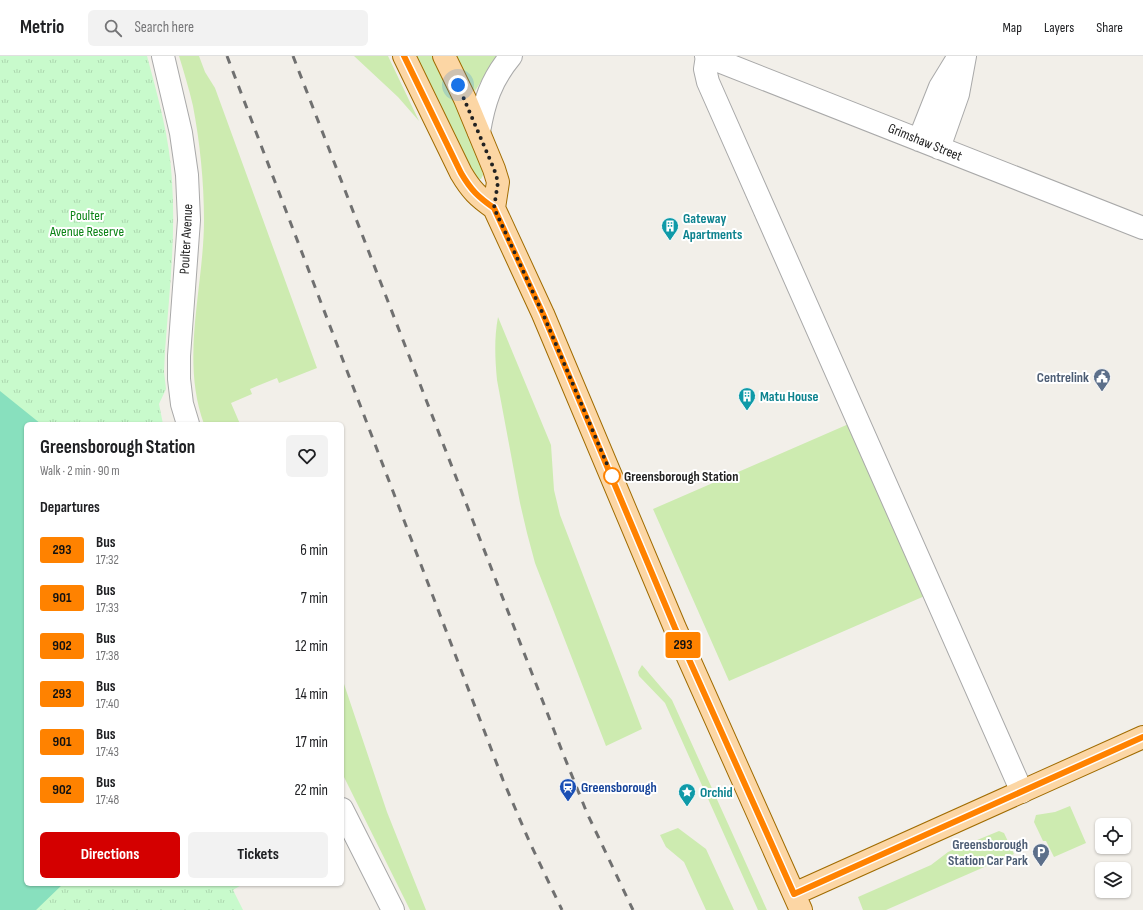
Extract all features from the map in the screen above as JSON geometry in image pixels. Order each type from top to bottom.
[{"type":"main road","points":[[404,56],[461,173],[478,197],[494,208],[543,314],[675,628],[798,902],[1022,792],[1143,737]]},
{"type":"main road","points":[[444,56],[465,99],[494,169],[498,182],[494,208]]},
{"type":"street","name":"Poulter Avenue","points":[[163,56],[182,133],[187,175],[189,220],[179,379],[182,404],[187,422]]},
{"type":"street","points":[[479,132],[489,90],[499,72],[511,56]]},
{"type":"street","points":[[706,56],[705,69],[708,82],[1022,792]]},
{"type":"street","name":"Grimshaw Street","points":[[706,56],[1143,228]]},
{"type":"street","points":[[929,144],[940,88],[959,56]]},
{"type":"street","points":[[929,144],[958,94],[965,56]]},
{"type":"street","points":[[344,813],[393,910]]},
{"type":"green space","name":"Poulter Avenue Reserve","points":[[0,56],[147,56],[159,102],[169,150],[173,202],[172,266],[164,372],[166,389],[159,404],[163,422],[24,422],[24,886],[240,886],[233,890],[243,910],[0,910]]},
{"type":"green space","points":[[179,56],[199,56],[205,72],[215,88],[317,368],[279,383],[277,378],[250,389],[252,394],[231,403],[239,422],[203,422],[197,399],[193,349],[203,245],[203,191],[198,134],[193,106]]},
{"type":"green space","points":[[354,56],[388,56],[419,121],[398,97]]},
{"type":"green space","points":[[416,56],[433,56],[463,121],[482,169],[483,175],[481,179],[476,178],[474,175]]},
{"type":"green space","points":[[456,56],[497,56],[475,91],[472,89]]},
{"type":"green space","points":[[498,317],[551,445],[554,490],[560,515],[642,729],[606,746],[535,563],[527,533],[497,380],[495,348]]},
{"type":"green space","points":[[0,391],[39,422],[24,422],[24,886],[61,886],[36,910],[0,910]]},
{"type":"green space","points":[[851,423],[927,595],[729,681],[653,509]]},
{"type":"green space","points":[[642,665],[672,700],[767,910],[758,910],[665,703],[639,676],[638,672]]},
{"type":"green space","points":[[344,684],[387,812],[426,910],[410,910],[344,777]]},
{"type":"green space","points":[[1070,806],[1086,843],[1054,857],[1046,841],[1043,841],[1034,822],[1036,815],[1055,812]]},
{"type":"green space","points":[[678,828],[706,849],[734,910],[706,910],[684,862],[666,847],[660,835]]},
{"type":"green space","points":[[999,831],[1004,833],[1014,854],[886,910],[863,910],[858,897],[931,865],[948,852]]},
{"type":"railway","points":[[227,56],[503,780],[530,843],[562,910]]},
{"type":"railway","points":[[293,56],[562,751],[587,813],[633,910]]},
{"type":"bus line","name":"293","points":[[404,56],[461,173],[478,197],[494,208],[543,314],[675,628],[794,894],[1143,737]]},
{"type":"place","name":"Gateway Apartments","points":[[670,241]]},
{"type":"place","name":"Centrelink","points":[[1102,392]]},
{"type":"place","name":"Matu House","points":[[747,411]]},
{"type":"place","name":"Greensborough Station","points":[[612,476]]},
{"type":"place","name":"Greensborough","points":[[568,802]]},
{"type":"place","name":"Orchid","points":[[687,807]]},
{"type":"place","name":"Greensborough Station Car Park","points":[[1041,867]]},
{"type":"route","points":[[458,85],[494,169],[498,182],[494,208],[543,314],[612,476]]}]
